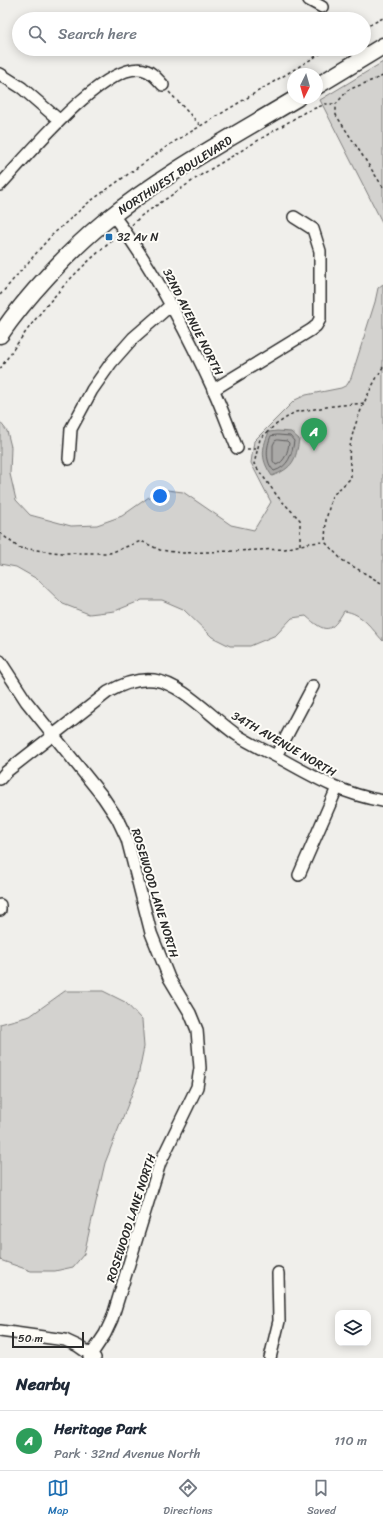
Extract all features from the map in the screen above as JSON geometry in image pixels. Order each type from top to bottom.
[{"type":"main road","points":[[371,53],[383,46]]},
{"type":"main road","points":[[323,82],[366,56]]},
{"type":"main road","name":"NORTHWEST BOULEVARD","points":[[0,335],[32,294],[67,258],[114,215],[167,177],[287,104]]},
{"type":"street","points":[[309,0],[322,7]]},
{"type":"street","points":[[0,185],[59,120],[89,94],[116,75],[126,72],[147,71],[163,85]]},
{"type":"street","points":[[0,74],[22,88],[59,120]]},
{"type":"street","name":"32ND AVENUE NORTH","points":[[114,215],[154,273],[171,305],[213,390],[237,448]]},
{"type":"street","points":[[213,390],[311,330],[316,326],[320,319],[320,251],[312,229],[294,217]]},
{"type":"street","points":[[69,459],[71,429],[92,390],[111,363],[133,338],[171,305]]},
{"type":"street","name":"ROSEWOOD LANE NORTH","points":[[0,661],[26,701],[103,797],[117,818],[127,839],[151,933],[169,978],[190,1013],[197,1030],[200,1049],[200,1068],[197,1087],[160,1163],[112,1319],[92,1357]]},
{"type":"street","name":"34TH AVENUE NORTH","points":[[0,779],[6,772],[108,692],[117,687],[138,680],[154,680],[170,685],[184,693],[214,718],[238,735],[276,756],[337,788],[366,798],[383,801]]},
{"type":"street","points":[[276,756],[313,686]]},
{"type":"street","points":[[299,875],[337,788]]},
{"type":"street","points":[[0,905],[0,910]]},
{"type":"street","points":[[270,1358],[279,1321],[278,1273]]},
{"type":"street","points":[[0,1331],[65,1340],[78,1346],[92,1357]]},
{"type":"path","points":[[371,24],[383,18]]},
{"type":"path","points":[[0,295],[51,236],[88,202],[163,149],[316,56]]},
{"type":"path","points":[[383,76],[348,90],[336,104],[336,115],[383,187]]},
{"type":"path","points":[[163,85],[201,126]]},
{"type":"path","points":[[0,368],[16,345],[66,283],[141,216],[201,175],[305,112],[326,104],[336,104]]},
{"type":"path","points":[[383,367],[372,386],[365,403],[350,448],[351,478],[332,496],[326,520],[325,542],[342,560],[383,584]]},
{"type":"path","points":[[300,545],[300,520],[278,497],[254,464],[260,440],[274,426],[295,412],[365,403]]},
{"type":"path","points":[[0,533],[19,548],[62,553],[110,553],[141,541],[160,550],[182,553],[285,550],[309,542],[325,542]]},
{"type":"shaded area","points":[[383,62],[383,224],[322,104],[323,98]]},
{"type":"shaded area","points":[[383,284],[383,641],[361,618],[350,612],[344,611],[335,624],[331,627],[323,628],[318,626],[306,616],[292,618],[276,635],[250,646],[230,646],[212,637],[183,609],[162,600],[142,600],[115,611],[89,614],[63,604],[37,579],[16,567],[0,564],[0,422],[7,431],[11,447],[10,474],[16,500],[30,515],[71,526],[97,525],[122,516],[149,497],[167,490],[183,492],[231,525],[254,530],[271,502],[251,463],[254,441],[295,400],[306,395],[341,388],[347,385],[351,378],[378,288]]},
{"type":"shaded area","points":[[65,991],[103,991],[125,1002],[142,1020],[144,1047],[137,1081],[105,1163],[84,1254],[73,1267],[55,1271],[31,1271],[0,1260],[0,1024],[30,1016]]},
{"type":"water","points":[[269,432],[291,432],[299,439],[295,458],[285,470],[272,476],[268,470],[263,455]]},
{"type":"place","name":"32 Av N","points":[[109,237]]},
{"type":"place","name":"Heritage Park","points":[[314,451]]}]
